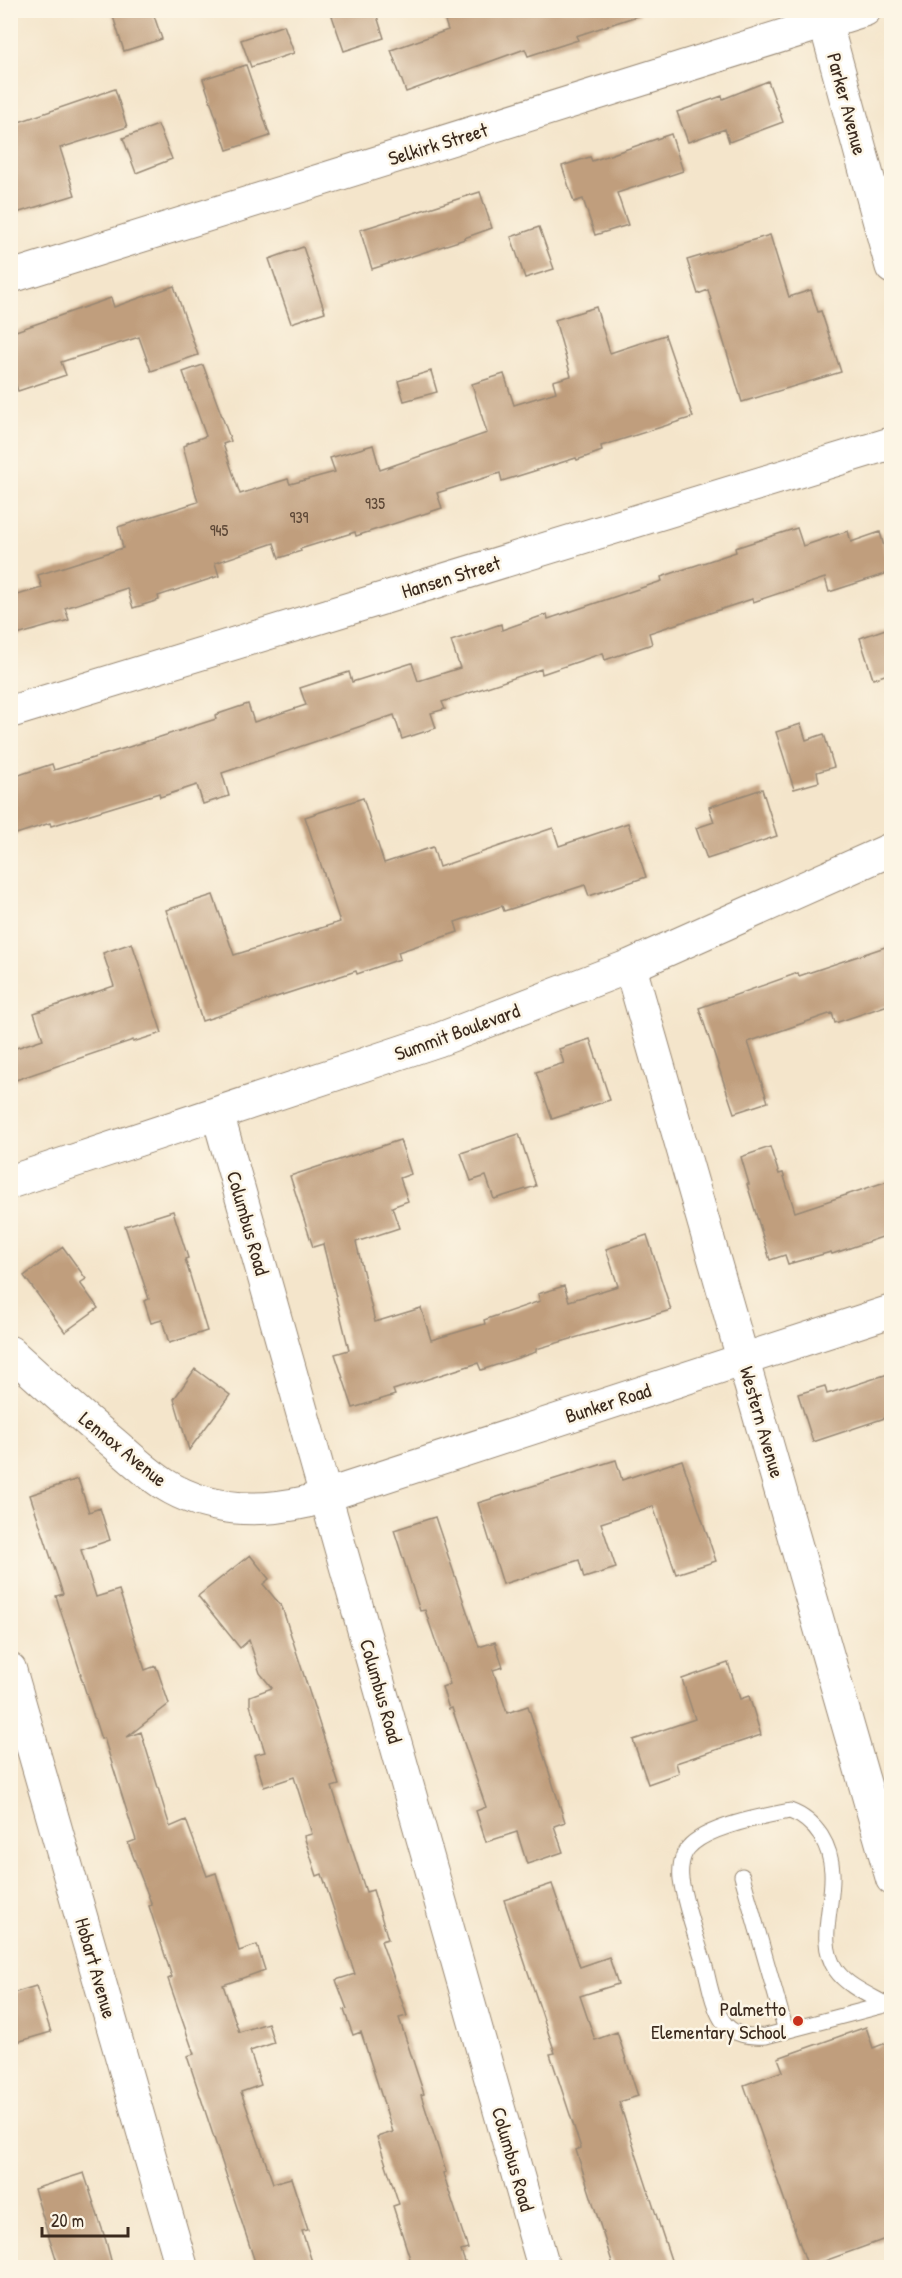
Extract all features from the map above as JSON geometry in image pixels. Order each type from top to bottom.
[{"type":"street","name":"Selkirk Street","points":[[10,277],[824,17],[865,10]]},
{"type":"street","name":"Parker Avenue","points":[[824,17],[891,267]]},
{"type":"street","name":"Hansen Street","points":[[10,712],[891,443]]},
{"type":"street","name":"Summit Boulevard","points":[[10,1182],[438,1041],[630,966],[891,849]]},
{"type":"street","name":"Western Avenue","points":[[630,966],[891,1879]]},
{"type":"street","name":"Columbus Road","points":[[218,1114],[544,2268]]},
{"type":"street","name":"Bunker Road","points":[[325,1494],[891,1311]]},
{"type":"street","name":"Lennox Avenue","points":[[10,1352],[77,1413],[163,1483],[182,1494],[222,1507],[264,1509],[296,1504],[325,1494]]},
{"type":"street","points":[[10,1375],[27,1389],[77,1413]]},
{"type":"street","name":"Hobart Avenue","points":[[10,1669],[182,2268]]},
{"type":"lane","points":[[790,1811],[801,1815],[815,1827],[831,1861],[833,1879],[826,1943],[831,1960],[837,1971],[849,1982],[888,2004],[786,2031],[752,2037],[733,2031],[722,2020],[715,2002],[681,1879],[681,1863],[687,1848],[721,1829],[790,1811]]},
{"type":"lane","points":[[742,1876],[786,2031]]},
{"type":"building","points":[[111,10],[152,10],[162,39],[124,51]]},
{"type":"building","points":[[330,10],[375,10],[384,38],[344,51]]},
{"type":"building","points":[[466,10],[639,10],[640,15],[576,36],[578,40],[528,56],[525,49],[406,92],[391,50],[448,30],[444,18]]},
{"type":"building","points":[[284,25],[294,53],[251,67],[241,40]]},
{"type":"building","points":[[246,65],[270,136],[227,150],[203,79]]},
{"type":"building","points":[[768,81],[783,122],[729,142],[725,129],[688,142],[677,112],[722,96],[723,99]]},
{"type":"building","points":[[115,89],[127,127],[60,148],[75,195],[10,215],[10,125]]},
{"type":"building","points":[[158,125],[172,159],[136,173],[123,138]]},
{"type":"building","points":[[671,134],[683,171],[617,193],[628,225],[595,235],[583,199],[574,202],[562,166],[590,157],[592,161]]},
{"type":"building","points":[[480,192],[492,228],[372,269],[360,230]]},
{"type":"building","points":[[539,227],[554,269],[525,278],[511,237]]},
{"type":"building","points":[[770,235],[789,297],[811,290],[818,312],[821,311],[841,372],[742,402],[708,290],[698,294],[687,260]]},
{"type":"building","points":[[303,247],[325,312],[291,323],[269,259]]},
{"type":"building","points":[[174,286],[198,355],[151,371],[139,337],[61,362],[66,375],[18,391],[15,382],[10,384],[10,333],[111,298],[114,307]]},
{"type":"building","points":[[596,307],[610,353],[665,335],[693,417],[601,446],[602,451],[577,460],[576,458],[502,481],[500,473],[437,493],[442,508],[356,536],[355,532],[279,558],[274,543],[215,563],[219,576],[158,596],[159,600],[133,608],[127,588],[65,608],[69,620],[10,637],[10,597],[42,588],[38,575],[123,548],[118,527],[198,502],[183,446],[206,436],[183,372],[203,365],[231,441],[223,444],[240,494],[288,479],[290,484],[335,472],[330,458],[373,445],[380,470],[487,433],[472,384],[504,374],[514,405],[556,392],[553,381],[571,376],[555,320]]},
{"type":"building","points":[[431,371],[437,392],[404,401],[398,381]]},
{"type":"building","points":[[797,528],[803,546],[848,531],[851,542],[880,532],[891,572],[829,592],[825,578],[753,602],[752,599],[649,633],[652,644],[605,660],[603,653],[542,674],[541,669],[442,702],[445,709],[431,713],[436,728],[402,739],[394,715],[222,773],[229,796],[203,804],[197,785],[160,797],[159,793],[10,836],[10,778],[52,764],[54,770],[129,747],[216,719],[215,715],[248,704],[254,722],[306,705],[300,688],[349,672],[352,682],[412,663],[418,681],[460,668],[451,641],[501,624],[502,630],[547,614],[548,619],[662,581],[661,577],[736,552],[735,548]]},
{"type":"building","points":[[891,627],[891,673],[873,679],[860,638]]},
{"type":"building","points":[[801,724],[806,740],[824,734],[834,767],[817,772],[819,782],[794,789],[776,732]]},
{"type":"building","points":[[762,789],[777,836],[707,859],[696,828],[714,822],[709,807]]},
{"type":"building","points":[[363,798],[384,863],[433,847],[439,867],[553,828],[559,846],[628,823],[646,877],[589,896],[585,885],[504,911],[502,906],[455,922],[458,932],[398,952],[400,959],[202,1021],[166,910],[213,895],[234,955],[340,922],[305,817]]},
{"type":"building","points":[[132,943],[162,1033],[133,1042],[133,1040],[10,1082],[10,1050],[43,1039],[34,1013],[114,986],[103,953]]},
{"type":"building","points":[[891,945],[891,1004],[835,1023],[832,1013],[748,1042],[768,1102],[734,1113],[699,1008],[798,973],[799,976]]},
{"type":"building","points":[[590,1039],[610,1100],[552,1119],[536,1072],[564,1063],[559,1049]]},
{"type":"building","points":[[519,1134],[536,1186],[494,1199],[486,1176],[471,1181],[461,1153]]},
{"type":"building","points":[[400,1140],[411,1174],[400,1178],[408,1201],[392,1207],[399,1228],[356,1242],[375,1322],[421,1308],[431,1340],[485,1324],[484,1320],[540,1301],[538,1294],[564,1286],[569,1301],[618,1286],[606,1249],[647,1235],[671,1310],[536,1349],[536,1352],[481,1370],[478,1363],[393,1390],[395,1395],[353,1408],[335,1354],[349,1350],[323,1244],[313,1247],[290,1176]]},
{"type":"building","points":[[770,1147],[779,1174],[783,1173],[795,1212],[891,1180],[891,1234],[832,1254],[831,1252],[788,1264],[785,1255],[770,1260],[741,1157]]},
{"type":"building","points":[[173,1211],[207,1331],[169,1343],[162,1320],[151,1323],[144,1301],[149,1299],[125,1226]]},
{"type":"building","points":[[63,1247],[86,1279],[80,1283],[98,1308],[65,1332],[24,1276]]},
{"type":"building","points":[[195,1369],[230,1395],[189,1450],[174,1399]]},
{"type":"building","points":[[891,1373],[891,1416],[813,1442],[798,1394],[825,1386],[827,1394]]},
{"type":"building","points":[[616,1460],[622,1480],[682,1460],[716,1561],[676,1574],[653,1506],[601,1523],[616,1568],[584,1578],[579,1560],[503,1584],[478,1503]]},
{"type":"building","points":[[78,1479],[89,1512],[100,1508],[110,1540],[81,1550],[96,1597],[119,1590],[145,1670],[156,1666],[169,1704],[127,1737],[141,1732],[170,1827],[186,1820],[207,1876],[216,1873],[239,1951],[257,1945],[265,1970],[223,1985],[239,2032],[268,2023],[274,2043],[250,2051],[261,2085],[241,2092],[273,2183],[291,2178],[308,2230],[302,2231],[314,2268],[257,2268],[187,2056],[194,2054],[168,1979],[172,1977],[149,1906],[152,1905],[128,1843],[136,1840],[56,1596],[63,1594],[30,1495]]},
{"type":"building","points":[[435,1517],[479,1647],[495,1642],[503,1667],[493,1670],[507,1713],[528,1706],[565,1822],[554,1826],[563,1852],[527,1864],[517,1832],[486,1842],[476,1811],[486,1807],[452,1708],[449,1709],[442,1687],[450,1684],[425,1610],[420,1611],[394,1530]]},
{"type":"building","points":[[250,1555],[269,1579],[263,1584],[282,1607],[339,1785],[332,1787],[366,1892],[373,1890],[388,1939],[381,1941],[407,2016],[399,2018],[424,2094],[421,2095],[446,2172],[443,2173],[468,2249],[461,2251],[467,2268],[413,2268],[393,2206],[399,2204],[377,2137],[393,2132],[361,2032],[353,2035],[344,2010],[347,2009],[336,1980],[355,1974],[322,1874],[317,1876],[304,1836],[312,1834],[294,1777],[264,1787],[254,1755],[265,1752],[250,1705],[250,1696],[272,1688],[260,1673],[249,1640],[240,1648],[198,1596]]},
{"type":"building","points":[[728,1663],[740,1699],[749,1696],[761,1735],[676,1763],[679,1773],[648,1784],[633,1740],[695,1719],[682,1679]]},
{"type":"building","points":[[552,1884],[580,1967],[609,1957],[618,1984],[580,1996],[595,2040],[617,2032],[638,2096],[619,2102],[671,2260],[649,2268],[614,2268],[576,2150],[581,2148],[550,2054],[555,2053],[504,1900]]},
{"type":"building","points":[[36,1986],[51,2032],[10,2044],[10,1994]]},
{"type":"building","points":[[866,2027],[873,2048],[891,2041],[891,2237],[808,2267],[744,2085],[783,2071],[778,2058]]},
{"type":"building","points":[[84,2173],[113,2268],[59,2268],[34,2189]]},
{"type":"place","name":"Palmetto Elementary School","points":[[798,2021]]}]
